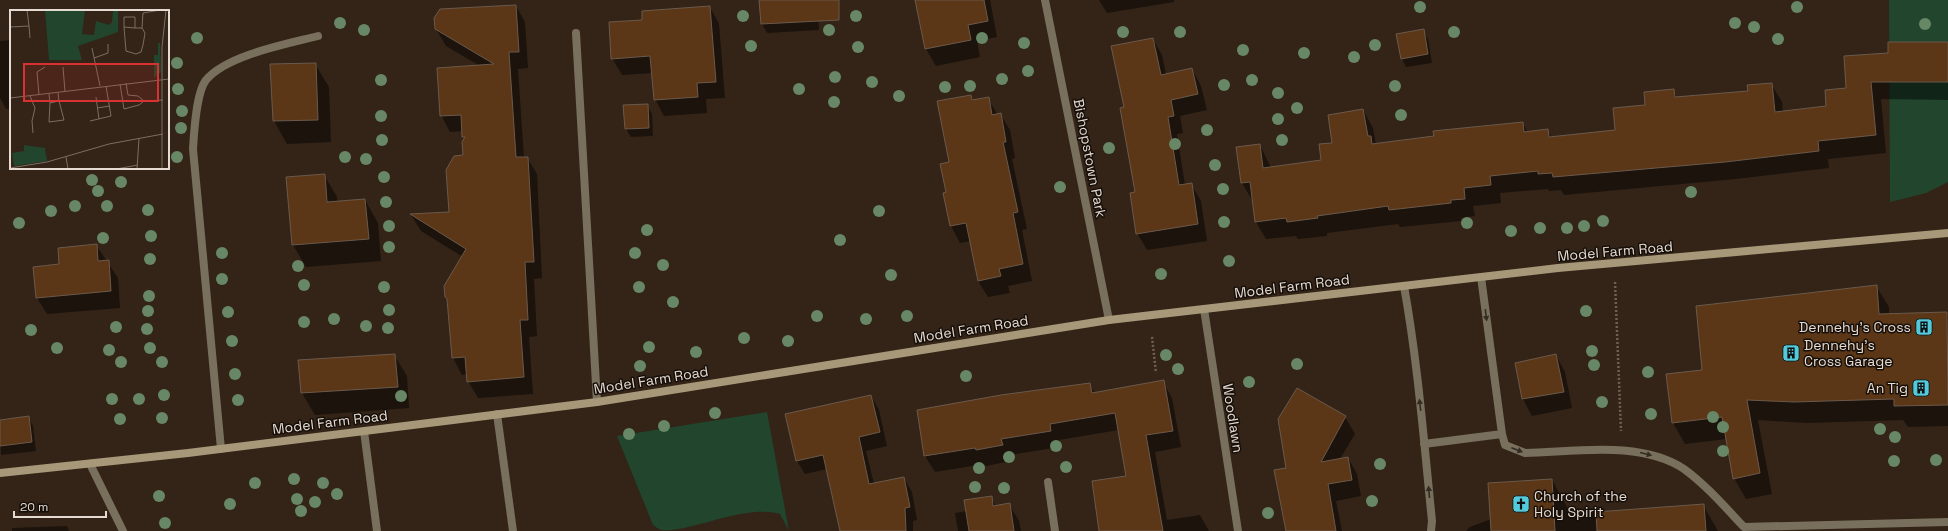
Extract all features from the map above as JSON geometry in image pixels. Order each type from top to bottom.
[{"type":"main road","name":"Model Farm Road","points":[[0,474],[221,449],[597,402],[1109,320],[1481,277],[1946,234]]},
{"type":"street","name":"Bishopstown Park","points":[[1045,0],[1109,320]]},
{"type":"street","points":[[576,33],[597,402]]},
{"type":"street","points":[[221,449],[193,149],[196,109],[205,81],[226,65],[249,54],[318,36]]},
{"type":"street","points":[[1481,277],[1502,434],[1505,445],[1525,453],[1621,450],[1657,456],[1684,470],[1709,490],[1743,529],[1948,522]]},
{"type":"street","points":[[1404,286],[1424,444],[1432,521],[1431,531]]},
{"type":"street","name":"Woodlawn","points":[[1204,309],[1238,531]]},
{"type":"street","points":[[497,414],[513,531]]},
{"type":"street","points":[[364,431],[377,531]]},
{"type":"street","points":[[1424,444],[1502,434]]},
{"type":"street","points":[[90,464],[123,531]]},
{"type":"street","points":[[1048,482],[1055,531]]},
{"type":"path","points":[[1614,264],[1621,450]]},
{"type":"path","points":[[1152,337],[1156,373]]},
{"type":"green space","points":[[1889,0],[1948,0],[1948,182],[1926,193],[1890,202]]},
{"type":"green space","points":[[767,412],[789,531],[780,514],[770,512],[734,515],[674,530],[661,530],[653,525],[617,436]]},
{"type":"building","points":[[759,0],[839,0],[839,20],[761,24]]},
{"type":"building","points":[[915,0],[984,0],[988,21],[968,25],[971,40],[925,49]]},
{"type":"building","points":[[516,5],[519,52],[509,52],[516,157],[528,157],[534,262],[525,262],[528,320],[520,320],[524,377],[467,382],[465,357],[452,358],[447,299],[445,297],[444,286],[466,249],[410,214],[449,212],[446,170],[454,156],[463,155],[462,142],[465,137],[462,137],[461,115],[440,116],[437,68],[494,64],[435,29],[434,18],[440,9]]},
{"type":"building","points":[[710,6],[716,82],[697,83],[698,97],[654,100],[650,56],[611,59],[609,22],[642,20],[642,11]]},
{"type":"building","points":[[1424,29],[1428,54],[1401,59],[1396,34]]},
{"type":"building","points":[[1153,38],[1161,75],[1192,68],[1198,94],[1171,100],[1174,116],[1168,117],[1179,185],[1192,183],[1198,224],[1136,234],[1130,193],[1135,192],[1120,108],[1124,107],[1111,46]]},
{"type":"building","points":[[1888,42],[1948,42],[1948,82],[1871,82],[1876,135],[1818,141],[1819,151],[1725,162],[1553,177],[1552,173],[1538,174],[1538,171],[1490,176],[1491,185],[1464,188],[1465,199],[1451,200],[1451,203],[1389,210],[1388,206],[1317,216],[1318,218],[1287,222],[1286,218],[1255,222],[1250,182],[1241,183],[1236,147],[1260,144],[1263,168],[1321,160],[1319,144],[1332,143],[1328,115],[1363,109],[1368,136],[1371,136],[1372,144],[1434,136],[1433,131],[1523,122],[1524,132],[1548,129],[1549,137],[1615,130],[1613,108],[1645,105],[1644,92],[1674,89],[1675,97],[1748,91],[1747,85],[1772,83],[1775,112],[1826,106],[1825,90],[1846,88],[1844,56],[1888,53]]},
{"type":"building","points":[[316,63],[318,120],[273,121],[270,64]]},
{"type":"building","points":[[971,95],[972,100],[989,97],[992,115],[1001,113],[1006,142],[1003,142],[1018,212],[1013,213],[1023,264],[999,269],[1001,276],[978,281],[966,223],[950,226],[943,193],[946,192],[940,164],[949,162],[937,101]]},
{"type":"building","points":[[648,104],[649,128],[625,129],[623,105]]},
{"type":"building","points":[[325,174],[327,202],[365,199],[369,239],[292,245],[286,177]]},
{"type":"building","points":[[97,244],[98,261],[109,260],[111,291],[36,298],[33,267],[59,264],[58,248]]},
{"type":"building","name":"Dennehy's Cross Garage","points":[[1877,285],[1879,314],[1947,312],[1948,405],[1894,406],[1894,399],[1794,402],[1747,400],[1760,473],[1733,479],[1722,417],[1672,423],[1666,374],[1702,370],[1696,306]]},
{"type":"building","points":[[395,354],[398,387],[301,393],[298,360]]},
{"type":"building","points":[[1556,354],[1564,392],[1522,399],[1515,363]]},
{"type":"building","points":[[1164,380],[1173,431],[1146,435],[1163,531],[1099,531],[1092,481],[1126,476],[1115,413],[1050,424],[1051,431],[1001,439],[1003,445],[976,450],[975,448],[924,456],[917,410],[1001,395],[1090,383],[1092,393]]},
{"type":"building","points":[[1297,388],[1346,416],[1321,462],[1348,457],[1352,480],[1328,484],[1336,531],[1286,531],[1274,470],[1286,468],[1278,419]]},
{"type":"building","points":[[871,395],[880,432],[859,437],[869,484],[904,477],[910,507],[905,508],[906,531],[840,531],[823,455],[796,461],[785,414]]},
{"type":"building","points":[[29,416],[32,442],[0,446],[0,420]]},
{"type":"building","points":[[1552,479],[1555,531],[1491,531],[1488,483]]},
{"type":"building","points":[[992,496],[993,506],[1010,503],[1014,531],[969,531],[964,500]]},
{"type":"building","points":[[1704,504],[1706,531],[1597,531],[1596,512]]},
{"type":"place","name":"Dennehy's Cross","points":[[1924,327]]},
{"type":"place","name":"Dennehy's Cross Garage","points":[[1791,353]]},
{"type":"place","name":"An Tig","points":[[1921,388]]},
{"type":"place","name":"Church of the Holy Spirit","points":[[1521,504]]}]
